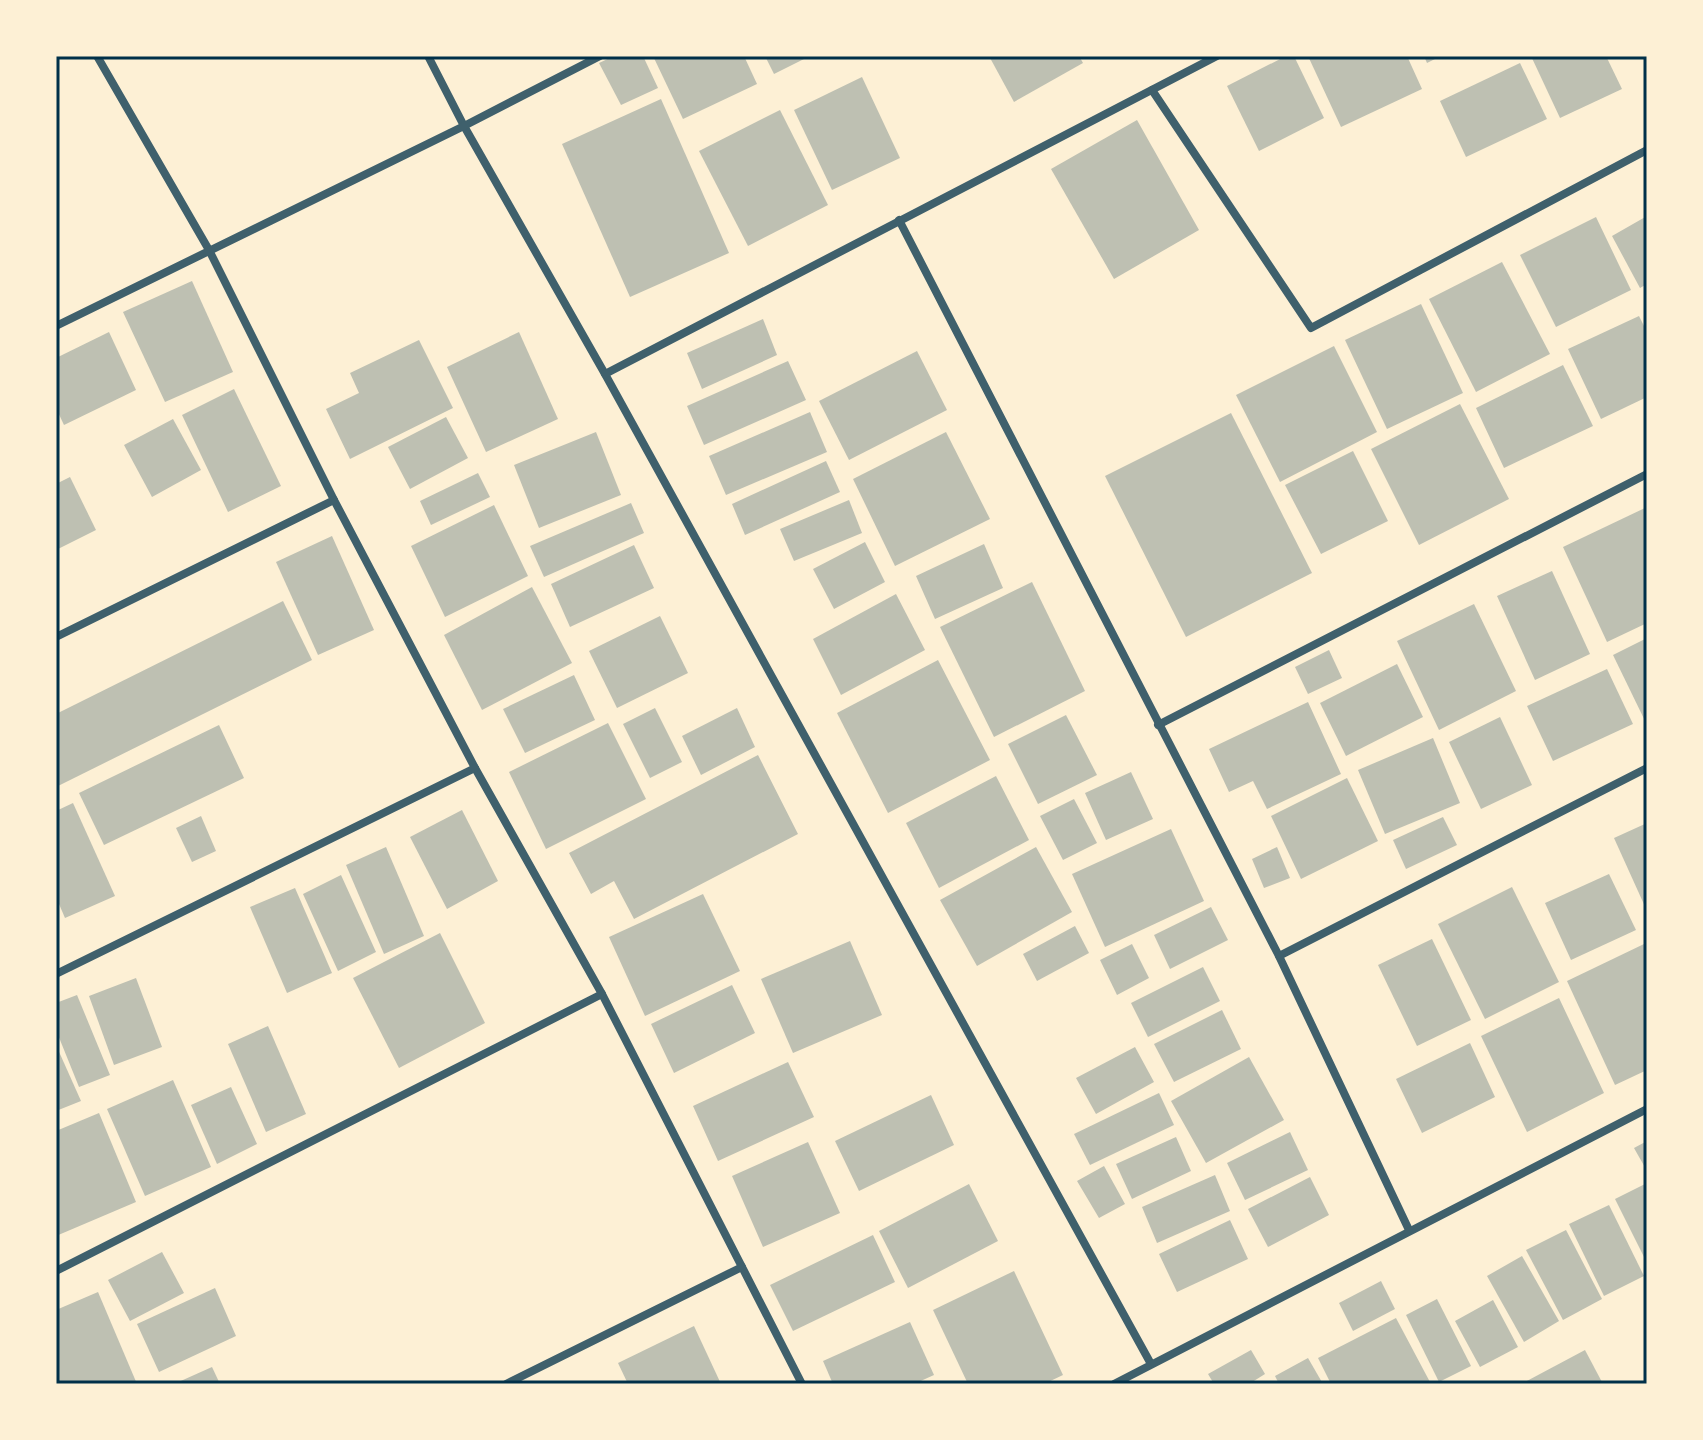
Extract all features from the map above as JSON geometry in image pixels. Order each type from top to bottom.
[{"type":"street","points":[[97,56],[209,250],[334,500],[475,768],[602,994],[802,1384]]},
{"type":"street","points":[[428,56],[1151,1364]]},
{"type":"street","points":[[56,326],[600,56]]},
{"type":"street","points":[[605,374],[1217,56]]},
{"type":"street","points":[[1152,90],[1311,328],[1647,150]]},
{"type":"street","points":[[899,220],[1279,956],[1409,1230]]},
{"type":"street","points":[[1158,725],[1647,474]]},
{"type":"street","points":[[56,637],[334,500]]},
{"type":"street","points":[[56,974],[475,768]]},
{"type":"street","points":[[1279,956],[1647,768]]},
{"type":"street","points":[[56,1271],[602,994]]},
{"type":"street","points":[[1114,1384],[1647,1109]]},
{"type":"street","points":[[506,1384],[742,1267]]},
{"type":"building","points":[[614,56],[643,56],[658,88],[621,105],[599,63]]},
{"type":"building","points":[[653,56],[744,56],[757,84],[683,119]]},
{"type":"building","points":[[765,56],[810,56],[774,74]]},
{"type":"building","points":[[989,56],[1079,56],[1083,63],[1014,102]]},
{"type":"building","points":[[1286,56],[1294,56],[1324,118],[1259,151],[1227,86]]},
{"type":"building","points":[[1308,56],[1407,56],[1422,89],[1341,127]]},
{"type":"building","points":[[1424,56],[1441,56],[1427,63]]},
{"type":"building","points":[[1531,56],[1606,56],[1622,89],[1560,118]]},
{"type":"building","points":[[1520,63],[1547,119],[1466,157],[1440,101]]},
{"type":"building","points":[[862,77],[900,158],[832,190],[794,110]]},
{"type":"building","points":[[661,99],[729,253],[630,297],[562,144]]},
{"type":"building","points":[[780,110],[828,205],[748,246],[699,151]]},
{"type":"building","points":[[1137,120],[1199,230],[1114,279],[1051,169]]},
{"type":"building","points":[[1647,216],[1647,284],[1640,288],[1612,236]]},
{"type":"building","points":[[1596,217],[1631,290],[1556,327],[1520,255]]},
{"type":"building","points":[[1502,262],[1550,354],[1476,392],[1429,299]]},
{"type":"building","points":[[192,281],[233,372],[165,402],[123,312]]},
{"type":"building","points":[[1421,304],[1463,393],[1387,429],[1345,340]]},
{"type":"building","points":[[1639,316],[1647,332],[1647,397],[1601,419],[1568,349]]},
{"type":"building","points":[[763,319],[777,355],[702,389],[687,353]]},
{"type":"building","points":[[109,332],[136,390],[64,425],[56,408],[56,358]]},
{"type":"building","points":[[519,332],[558,419],[486,452],[447,367]]},
{"type":"building","points":[[419,340],[453,408],[350,459],[326,409],[359,393],[350,373]]},
{"type":"building","points":[[1334,346],[1377,432],[1280,482],[1236,395]]},
{"type":"building","points":[[917,351],[947,410],[849,460],[819,401]]},
{"type":"building","points":[[788,361],[806,400],[704,445],[687,406]]},
{"type":"building","points":[[1563,365],[1593,426],[1504,468],[1476,408]]},
{"type":"building","points":[[234,389],[281,486],[228,512],[182,415]]},
{"type":"building","points":[[1460,404],[1509,499],[1419,545],[1371,449]]},
{"type":"building","points":[[810,412],[827,452],[726,495],[709,456]]},
{"type":"building","points":[[1231,413],[1312,573],[1186,637],[1105,476]]},
{"type":"building","points":[[446,417],[468,458],[410,489],[388,447]]},
{"type":"building","points":[[173,419],[201,470],[152,497],[124,445]]},
{"type":"building","points":[[596,432],[621,495],[539,528],[514,465]]},
{"type":"building","points":[[946,432],[990,519],[895,566],[853,479]]},
{"type":"building","points":[[1353,451],[1388,521],[1321,554],[1285,485]]},
{"type":"building","points":[[826,461],[840,492],[745,535],[732,504]]},
{"type":"building","points":[[478,473],[490,497],[431,525],[420,501]]},
{"type":"building","points":[[70,477],[96,530],[56,550],[56,484]]},
{"type":"building","points":[[849,500],[862,533],[794,561],[780,529]]},
{"type":"building","points":[[631,503],[644,533],[544,577],[530,546]]},
{"type":"building","points":[[494,505],[528,576],[445,617],[411,546]]},
{"type":"building","points":[[1647,507],[1647,623],[1607,642],[1563,547]]},
{"type":"building","points":[[332,536],[374,630],[318,655],[276,562]]},
{"type":"building","points":[[865,542],[885,582],[834,609],[813,569]]},
{"type":"building","points":[[984,544],[1003,588],[935,619],[916,576]]},
{"type":"building","points":[[634,545],[654,588],[570,627],[551,584]]},
{"type":"building","points":[[1552,571],[1590,654],[1535,680],[1497,596]]},
{"type":"building","points":[[1032,582],[1085,691],[994,737],[940,627]]},
{"type":"building","points":[[532,587],[572,663],[482,710],[444,635]]},
{"type":"building","points":[[896,594],[925,650],[841,695],[813,639]]},
{"type":"building","points":[[283,601],[312,660],[56,787],[56,714]]},
{"type":"building","points":[[1474,604],[1516,691],[1439,730],[1397,641]]},
{"type":"building","points":[[660,616],[688,673],[617,708],[589,651]]},
{"type":"building","points":[[1647,638],[1647,725],[1613,655]]},
{"type":"building","points":[[1329,650],[1342,678],[1308,694],[1295,667]]},
{"type":"building","points":[[938,660],[990,760],[888,813],[837,713]]},
{"type":"building","points":[[1397,664],[1423,717],[1346,756],[1320,703]]},
{"type":"building","points":[[1607,669],[1633,724],[1553,761],[1527,706]]},
{"type":"building","points":[[574,675],[595,720],[525,753],[503,709]]},
{"type":"building","points":[[1308,702],[1341,774],[1267,809],[1253,781],[1229,792],[1209,749]]},
{"type":"building","points":[[655,708],[682,762],[650,778],[623,724]]},
{"type":"building","points":[[737,708],[755,747],[701,775],[682,736]]},
{"type":"building","points":[[1066,715],[1097,775],[1038,804],[1008,744]]},
{"type":"building","points":[[1500,717],[1532,785],[1481,809],[1449,742]]},
{"type":"building","points":[[608,723],[646,799],[546,849],[509,772]]},
{"type":"building","points":[[219,725],[244,778],[104,845],[79,793]]},
{"type":"building","points":[[1433,738],[1460,803],[1385,834],[1358,770]]},
{"type":"building","points":[[758,755],[798,834],[634,919],[614,881],[591,894],[569,853]]},
{"type":"building","points":[[1131,772],[1153,819],[1106,840],[1085,793]]},
{"type":"building","points":[[996,776],[1029,840],[939,888],[906,823]]},
{"type":"building","points":[[1347,778],[1378,841],[1301,879],[1271,816]]},
{"type":"building","points":[[1074,799],[1097,843],[1063,860],[1040,816]]},
{"type":"building","points":[[73,803],[115,896],[65,918],[56,897],[56,811]]},
{"type":"building","points":[[462,810],[498,881],[447,909],[410,837]]},
{"type":"building","points":[[201,816],[216,851],[192,862],[176,828]]},
{"type":"building","points":[[1443,817],[1457,845],[1406,869],[1393,840]]},
{"type":"building","points":[[1647,823],[1647,911],[1614,838]]},
{"type":"building","points":[[1171,829],[1204,901],[1105,947],[1072,874]]},
{"type":"building","points":[[386,847],[424,936],[384,954],[346,865]]},
{"type":"building","points":[[1036,847],[1072,912],[977,966],[940,900]]},
{"type":"building","points":[[1277,847],[1290,878],[1264,888],[1252,859]]},
{"type":"building","points":[[1609,874],[1636,930],[1571,960],[1545,903]]},
{"type":"building","points":[[341,875],[376,952],[338,971],[303,894]]},
{"type":"building","points":[[1512,887],[1559,982],[1485,1019],[1438,924]]},
{"type":"building","points":[[295,888],[332,973],[287,993],[250,907]]},
{"type":"building","points":[[703,894],[740,971],[645,1016],[609,937]]},
{"type":"building","points":[[1211,907],[1228,940],[1170,969],[1154,935]]},
{"type":"building","points":[[1075,926],[1089,953],[1037,981],[1023,954]]},
{"type":"building","points":[[440,933],[485,1023],[399,1068],[353,978]]},
{"type":"building","points":[[1432,939],[1471,1020],[1417,1046],[1378,965]]},
{"type":"building","points":[[850,941],[882,1015],[793,1053],[761,979]]},
{"type":"building","points":[[1132,944],[1149,978],[1117,995],[1100,960]]},
{"type":"building","points":[[1644,944],[1647,949],[1647,1070],[1615,1085],[1567,981]]},
{"type":"building","points":[[1203,967],[1220,1001],[1148,1037],[1131,1003]]},
{"type":"building","points":[[136,978],[162,1047],[114,1065],[89,996]]},
{"type":"building","points":[[732,985],[755,1033],[674,1073],[651,1024]]},
{"type":"building","points":[[77,995],[110,1075],[79,1087],[56,1030],[56,1003]]},
{"type":"building","points":[[1559,998],[1604,1093],[1527,1132],[1481,1036]]},
{"type":"building","points":[[1222,1010],[1241,1049],[1174,1082],[1154,1044]]},
{"type":"building","points":[[268,1026],[306,1114],[266,1132],[228,1044]]},
{"type":"building","points":[[1470,1043],[1495,1097],[1422,1133],[1396,1079]]},
{"type":"building","points":[[56,1045],[81,1101],[56,1111]]},
{"type":"building","points":[[1135,1047],[1154,1082],[1096,1114],[1076,1078]]},
{"type":"building","points":[[1249,1057],[1284,1120],[1206,1163],[1171,1101]]},
{"type":"building","points":[[788,1062],[814,1117],[718,1161],[693,1106]]},
{"type":"building","points":[[173,1080],[211,1167],[145,1196],[107,1109]]},
{"type":"building","points":[[231,1087],[257,1144],[217,1164],[191,1105]]},
{"type":"building","points":[[1159,1093],[1174,1125],[1090,1165],[1074,1134]]},
{"type":"building","points":[[931,1095],[954,1145],[859,1191],[835,1141]]},
{"type":"building","points":[[99,1113],[136,1202],[56,1236],[56,1131]]},
{"type":"building","points":[[1290,1132],[1308,1170],[1245,1200],[1227,1163]]},
{"type":"building","points":[[1176,1137],[1191,1171],[1132,1199],[1116,1164]]},
{"type":"building","points":[[1647,1141],[1647,1171],[1634,1148]]},
{"type":"building","points":[[808,1142],[840,1213],[763,1247],[732,1176]]},
{"type":"building","points":[[1104,1166],[1125,1204],[1099,1218],[1077,1181]]},
{"type":"building","points":[[1215,1175],[1230,1211],[1157,1243],[1142,1207]]},
{"type":"building","points":[[1310,1177],[1329,1215],[1268,1247],[1248,1209]]},
{"type":"building","points":[[1647,1183],[1647,1263],[1615,1199]]},
{"type":"building","points":[[969,1184],[998,1241],[908,1288],[879,1231]]},
{"type":"building","points":[[1609,1205],[1644,1276],[1604,1296],[1569,1224]]},
{"type":"building","points":[[1230,1220],[1248,1259],[1177,1292],[1159,1254]]},
{"type":"building","points":[[1566,1230],[1602,1299],[1563,1320],[1526,1250]]},
{"type":"building","points":[[873,1235],[895,1282],[793,1331],[770,1285]]},
{"type":"building","points":[[162,1252],[184,1293],[130,1321],[108,1280]]},
{"type":"building","points":[[1522,1256],[1559,1321],[1524,1342],[1487,1276]]},
{"type":"building","points":[[1014,1271],[1063,1375],[1044,1384],[968,1384],[933,1310]]},
{"type":"building","points":[[1381,1281],[1395,1309],[1353,1331],[1339,1303]]},
{"type":"building","points":[[215,1288],[236,1336],[159,1372],[137,1324]]},
{"type":"building","points":[[98,1292],[137,1384],[56,1384],[56,1310]]},
{"type":"building","points":[[1437,1299],[1471,1366],[1439,1382],[1406,1315]]},
{"type":"building","points":[[1493,1300],[1518,1347],[1480,1367],[1455,1321]]},
{"type":"building","points":[[1396,1318],[1431,1384],[1331,1384],[1318,1358]]},
{"type":"building","points":[[910,1322],[934,1375],[914,1384],[833,1384],[823,1361]]},
{"type":"building","points":[[694,1326],[721,1384],[628,1384],[618,1363]]},
{"type":"building","points":[[1251,1350],[1265,1374],[1249,1384],[1214,1384],[1208,1374]]},
{"type":"building","points":[[1585,1350],[1603,1384],[1521,1384]]},
{"type":"building","points":[[1308,1358],[1323,1384],[1279,1384],[1275,1376]]},
{"type":"building","points":[[212,1367],[220,1384],[174,1384]]}]
